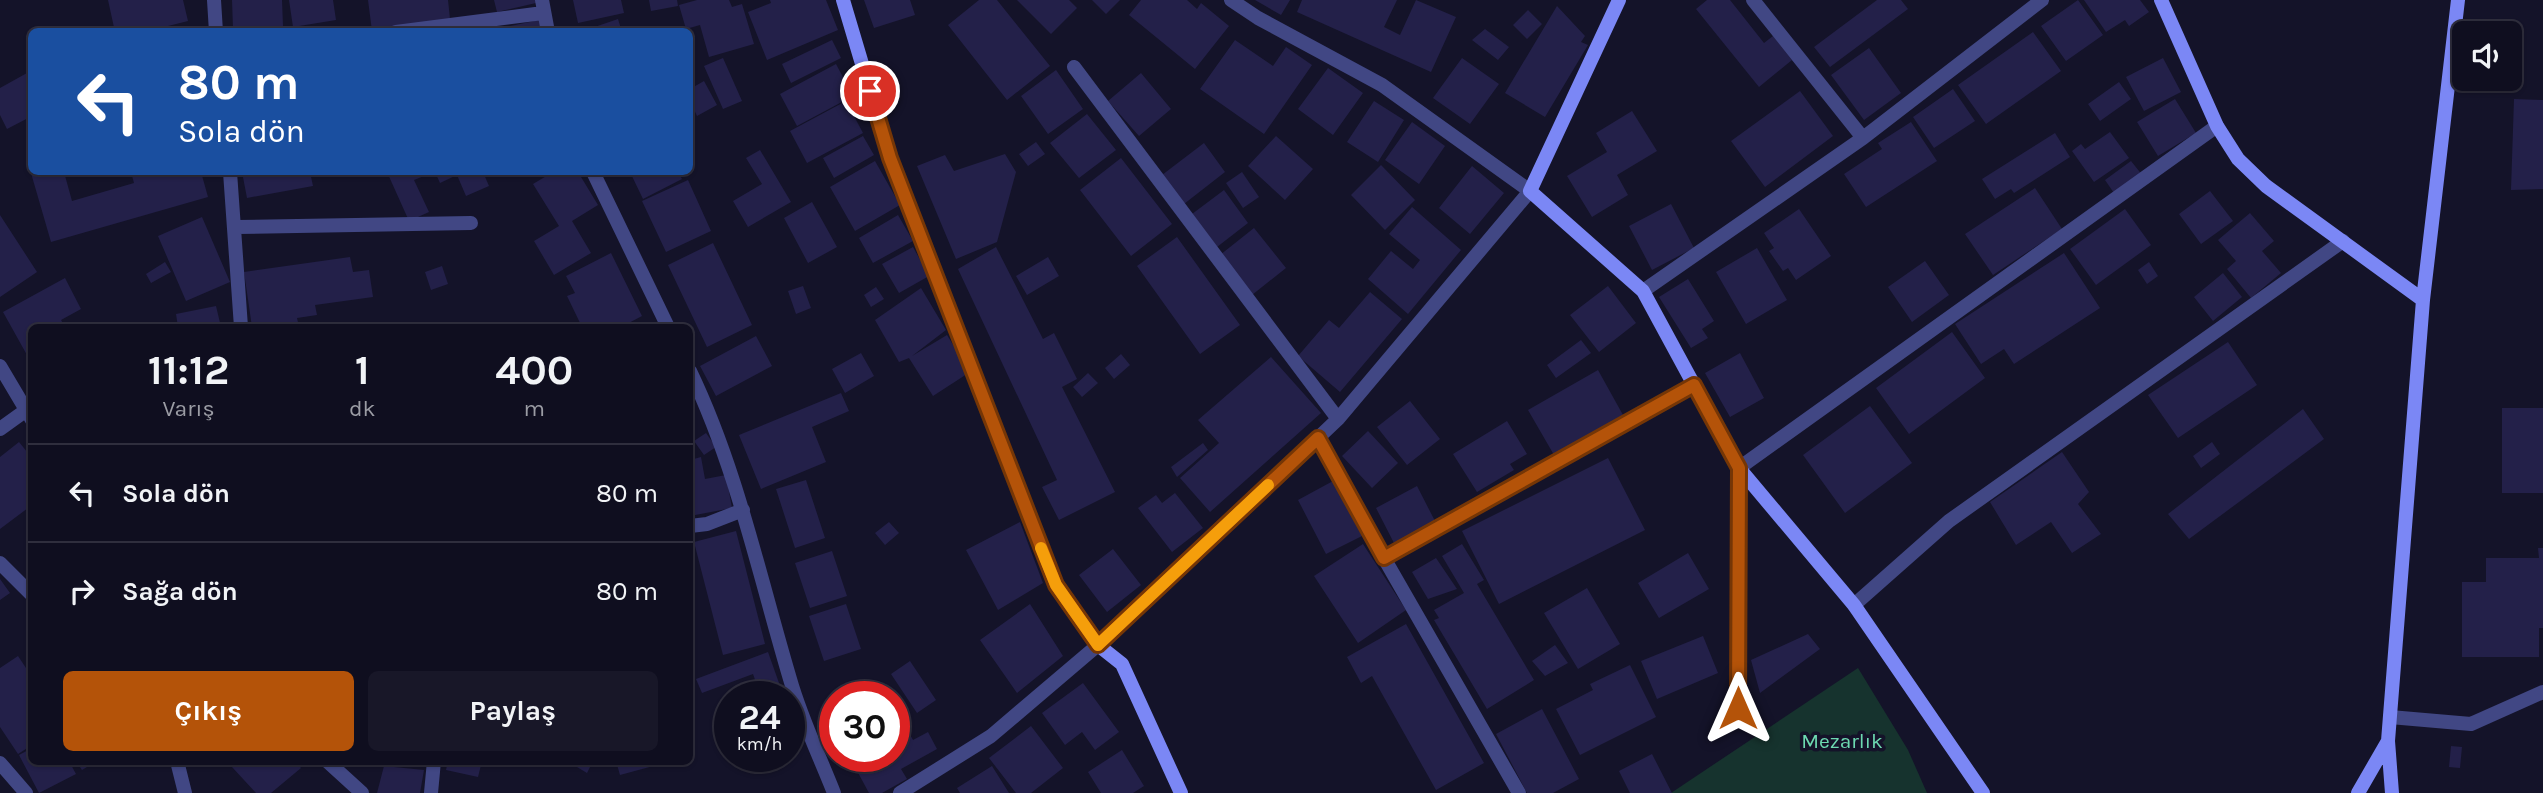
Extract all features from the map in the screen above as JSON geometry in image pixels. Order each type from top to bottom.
[{"type":"street","points":[[214,0],[216,28]]},
{"type":"street","points":[[842,0],[890,158],[1056,585],[1098,645],[1122,664],[1181,793]]},
{"type":"street","points":[[1231,0],[1258,19],[1382,85],[1530,191],[1643,291],[1739,468],[1854,606],[1983,793]]},
{"type":"street","points":[[900,793],[991,736],[1098,645],[1338,419],[1530,191],[1619,0]]},
{"type":"street","points":[[1753,0],[1863,138]]},
{"type":"street","points":[[1643,291],[1863,138],[2042,0]]},
{"type":"street","points":[[2161,0],[2217,126],[2238,159],[2266,187],[2423,300]]},
{"type":"street","points":[[2392,793],[2388,741],[2423,300],[2458,0]]},
{"type":"street","points":[[419,28],[542,7],[547,28]]},
{"type":"street","points":[[1074,67],[1338,419]]},
{"type":"street","points":[[1739,468],[2217,126]]},
{"type":"street","points":[[230,175],[237,227],[241,324]]},
{"type":"street","points":[[594,175],[667,324]]},
{"type":"street","points":[[237,227],[471,223]]},
{"type":"street","points":[[1854,606],[1949,522],[2343,241]]},
{"type":"street","points":[[0,366],[28,415],[0,429]]},
{"type":"street","points":[[693,377],[743,510],[791,683],[834,793]]},
{"type":"street","points":[[1384,558],[1694,385]]},
{"type":"street","points":[[1318,438],[1519,793]]},
{"type":"street","points":[[1738,708],[1739,468]]},
{"type":"street","points":[[693,526],[707,524],[743,510]]},
{"type":"street","points":[[0,563],[28,591]]},
{"type":"street","points":[[2390,717],[2471,724],[2543,692]]},
{"type":"street","points":[[2358,793],[2388,741]]},
{"type":"street","points":[[0,763],[26,793]]},
{"type":"street","points":[[178,765],[185,793]]},
{"type":"street","points":[[331,765],[362,793]]},
{"type":"street","points":[[431,793],[434,765]]},
{"type":"green space","name":"Mezarlık","points":[[1858,668],[1908,750],[1927,793],[1671,793]]},
{"type":"building","points":[[108,0],[183,0],[188,21],[168,28],[114,28]]},
{"type":"building","points":[[232,0],[282,0],[283,26],[233,28]]},
{"type":"building","points":[[289,0],[333,0],[336,20],[293,27]]},
{"type":"building","points":[[368,0],[448,0],[450,19],[392,28],[372,28]]},
{"type":"building","points":[[494,0],[536,0],[536,3],[497,12]]},
{"type":"building","points":[[573,0],[621,0],[624,13],[578,23]]},
{"type":"building","points":[[649,0],[677,0],[678,6],[651,11]]},
{"type":"building","points":[[697,0],[729,0],[732,7],[742,4],[754,44],[709,57],[700,25],[686,28],[679,5]]},
{"type":"building","points":[[770,0],[826,0],[838,30],[767,60],[748,12],[771,3]]},
{"type":"building","points":[[864,0],[910,0],[915,15],[874,28]]},
{"type":"building","points":[[979,0],[997,0],[1050,66],[1007,100],[948,25]]},
{"type":"building","points":[[1017,0],[1069,0],[1077,8],[1051,34]]},
{"type":"building","points":[[1092,0],[1120,0],[1106,14]]},
{"type":"building","points":[[1141,0],[1187,0],[1197,9],[1201,3],[1229,26],[1195,69],[1129,15]]},
{"type":"building","points":[[1255,0],[1290,0],[1281,15]]},
{"type":"building","points":[[1302,0],[1397,0],[1384,27],[1400,35],[1416,0],[1456,17],[1431,72],[1297,12]]},
{"type":"building","points":[[1707,0],[1730,0],[1764,43],[1773,36],[1792,60],[1759,87],[1696,9]]},
{"type":"building","points":[[1877,0],[1901,0],[1908,9],[1830,67],[1814,47]]},
{"type":"building","points":[[2078,0],[2103,35],[2066,61],[2041,26]]},
{"type":"building","points":[[2084,0],[2140,0],[2149,12],[2129,26],[2125,20],[2106,32]]},
{"type":"building","points":[[1557,6],[1585,36],[1581,42],[1588,45],[1545,117],[1505,93]]},
{"type":"building","points":[[1528,10],[1542,24],[1527,39],[1513,25]]},
{"type":"building","points":[[544,19],[546,28],[501,28]]},
{"type":"building","points":[[618,19],[621,28],[592,28]]},
{"type":"building","points":[[1485,29],[1509,47],[1498,60],[1472,40]]},
{"type":"building","points":[[2033,32],[2061,71],[1986,124],[1958,85]]},
{"type":"building","points":[[832,40],[841,58],[791,83],[782,64]]},
{"type":"building","points":[[1235,40],[1273,66],[1286,47],[1312,65],[1264,134],[1200,89]]},
{"type":"building","points":[[1869,48],[1901,93],[1864,120],[1831,75]]},
{"type":"building","points":[[723,58],[742,101],[723,109],[704,66]]},
{"type":"building","points":[[1462,58],[1499,84],[1470,124],[1433,98]]},
{"type":"building","points":[[2163,58],[2181,92],[2144,111],[2126,77]]},
{"type":"building","points":[[836,64],[853,96],[797,126],[780,94]]},
{"type":"building","points":[[1328,68],[1363,93],[1333,135],[1298,109]]},
{"type":"building","points":[[1056,70],[1083,109],[1048,134],[1021,96]]},
{"type":"building","points":[[1141,73],[1171,109],[1139,136],[1108,101]]},
{"type":"building","points":[[28,75],[28,118],[7,129],[0,115],[0,88]]},
{"type":"building","points":[[704,81],[717,105],[697,116],[693,107],[693,87]]},
{"type":"building","points":[[2119,82],[2131,99],[2100,121],[2088,104]]},
{"type":"building","points":[[1953,89],[1975,121],[1934,148],[1913,117]]},
{"type":"building","points":[[1800,91],[1833,136],[1765,187],[1731,141]]},
{"type":"building","points":[[2175,99],[2196,133],[2158,156],[2137,122]]},
{"type":"building","points":[[2514,99],[2543,100],[2543,189],[2511,190]]},
{"type":"building","points":[[846,101],[863,133],[807,163],[790,131]]},
{"type":"building","points":[[1374,101],[1404,120],[1378,162],[1347,142]]},
{"type":"building","points":[[1632,111],[1657,151],[1617,175],[1628,195],[1592,217],[1567,176],[1607,152],[1596,133]]},
{"type":"building","points":[[1087,114],[1116,150],[1079,178],[1050,143]]},
{"type":"building","points":[[1412,122],[1445,146],[1419,184],[1385,160]]},
{"type":"building","points":[[1911,122],[1937,161],[1866,207],[1844,174],[1882,149],[1878,143]]},
{"type":"building","points":[[2110,132],[2129,158],[2094,182],[2072,151],[2081,144],[2085,149]]},
{"type":"building","points":[[2055,133],[2070,157],[2014,193],[2011,189],[1995,199],[1982,179]]},
{"type":"building","points":[[863,136],[874,155],[834,178],[823,158]]},
{"type":"building","points":[[1276,136],[1313,169],[1285,200],[1248,166]]},
{"type":"building","points":[[1036,142],[1045,154],[1028,166],[1019,154]]},
{"type":"building","points":[[1204,143],[1225,172],[1184,204],[1162,175]]},
{"type":"building","points":[[760,150],[791,202],[748,227],[733,201],[762,184],[746,158]]},
{"type":"building","points":[[1005,154],[1016,172],[997,242],[956,259],[917,166],[945,155],[954,171]]},
{"type":"building","points":[[1121,158],[1172,224],[1131,256],[1080,190]]},
{"type":"building","points":[[875,161],[900,205],[855,231],[830,187]]},
{"type":"building","points":[[2131,161],[2143,176],[2116,196],[2105,180]]},
{"type":"building","points":[[1381,165],[1415,200],[1385,230],[1351,195]]},
{"type":"building","points":[[1472,166],[1504,193],[1470,234],[1439,208]]},
{"type":"building","points":[[1242,172],[1259,197],[1243,208],[1226,183]]},
{"type":"building","points":[[32,175],[65,175],[72,201],[134,183],[132,175],[202,175],[208,197],[51,242]]},
{"type":"building","points":[[243,175],[311,175],[313,186],[247,198]]},
{"type":"building","points":[[388,175],[426,175],[414,180],[429,212],[409,221]]},
{"type":"building","points":[[436,175],[457,175],[440,183]]},
{"type":"building","points":[[457,175],[484,175],[489,186],[466,196]]},
{"type":"building","points":[[548,175],[580,175],[598,205],[572,221],[591,253],[554,275],[534,241],[559,226],[533,184]]},
{"type":"building","points":[[631,175],[680,175],[682,179],[643,199]]},
{"type":"building","points":[[688,180],[711,231],[666,252],[642,201]]},
{"type":"building","points":[[2035,188],[2062,229],[1993,275],[1965,234]]},
{"type":"building","points":[[1224,190],[1248,223],[1217,247],[1192,214]]},
{"type":"building","points":[[2210,191],[2233,221],[2201,244],[2179,214]]},
{"type":"building","points":[[812,202],[837,247],[808,263],[784,218]]},
{"type":"building","points":[[1671,204],[1694,248],[1652,270],[1629,226]]},
{"type":"building","points":[[1412,207],[1461,250],[1408,314],[1368,279],[1391,251],[1413,269],[1420,260],[1389,234]]},
{"type":"building","points":[[1799,209],[1831,256],[1796,280],[1788,268],[1783,271],[1769,251],[1774,248],[1764,233]]},
{"type":"building","points":[[2125,209],[2151,245],[2096,285],[2070,249]]},
{"type":"building","points":[[2250,213],[2274,241],[2262,251],[2281,273],[2251,298],[2227,269],[2236,261],[2218,240]]},
{"type":"building","points":[[0,215],[37,272],[0,297]]},
{"type":"building","points":[[898,215],[913,241],[873,263],[859,238]]},
{"type":"building","points":[[202,217],[230,282],[186,301],[158,236]]},
{"type":"building","points":[[1254,228],[1286,268],[1252,295],[1220,255]]},
{"type":"building","points":[[1177,237],[1240,325],[1200,354],[1137,266]]},
{"type":"building","points":[[713,243],[752,325],[707,347],[668,265]]},
{"type":"building","points":[[913,247],[929,276],[899,293],[882,264]]},
{"type":"building","points":[[996,247],[1043,339],[1054,333],[1077,379],[1062,387],[1115,492],[1059,520],[1042,487],[1057,480],[958,269]]},
{"type":"building","points":[[1757,248],[1787,300],[1746,324],[1716,272]]},
{"type":"building","points":[[611,253],[642,316],[627,324],[581,324],[567,296],[575,293],[566,276]]},
{"type":"building","points":[[2064,253],[2100,308],[2014,364],[2004,349],[1981,364],[1955,324]]},
{"type":"building","points":[[350,257],[353,272],[369,270],[373,297],[315,305],[317,315],[297,318],[298,324],[252,324],[244,272]]},
{"type":"building","points":[[1048,257],[1059,276],[1027,295],[1016,276]]},
{"type":"building","points":[[1925,261],[1949,295],[1912,322],[1888,287]]},
{"type":"building","points":[[165,262],[171,272],[151,283],[146,274]]},
{"type":"building","points":[[2149,262],[2158,276],[2147,284],[2138,270]]},
{"type":"building","points":[[442,266],[448,284],[431,290],[425,272]]},
{"type":"building","points":[[2223,273],[2242,297],[2213,321],[2194,297]]},
{"type":"building","points":[[65,278],[81,309],[61,320],[63,324],[28,324],[28,357],[3,312]]},
{"type":"building","points":[[1688,279],[1714,321],[1702,329],[1708,338],[1691,348],[1659,297]]},
{"type":"building","points":[[803,286],[811,308],[796,314],[788,291]]},
{"type":"building","points":[[1608,286],[1636,323],[1599,352],[1570,315]]},
{"type":"building","points":[[876,287],[884,299],[871,307],[864,295]]},
{"type":"building","points":[[921,288],[946,330],[912,356],[947,335],[970,372],[933,396],[909,358],[899,362],[875,320]]},
{"type":"building","points":[[1370,292],[1402,319],[1340,392],[1298,356],[1329,320],[1339,328]]},
{"type":"building","points":[[216,306],[220,324],[178,324],[176,314]]},
{"type":"building","points":[[1952,332],[1985,378],[1909,434],[1876,388]]},
{"type":"building","points":[[756,336],[772,366],[716,396],[700,366]]},
{"type":"building","points":[[1581,340],[1591,353],[1556,378],[1547,365]]},
{"type":"building","points":[[2228,342],[2257,385],[2178,438],[2148,395]]},
{"type":"building","points":[[861,353],[874,376],[845,393],[832,369]]},
{"type":"building","points":[[1740,353],[1764,398],[1730,417],[1705,373]]},
{"type":"building","points":[[1121,354],[1130,365],[1114,379],[1105,368]]},
{"type":"building","points":[[1271,357],[1321,413],[1210,512],[1180,478],[1219,443],[1198,420]]},
{"type":"building","points":[[1598,370],[1623,415],[1554,455],[1528,410]]},
{"type":"building","points":[[1088,373],[1098,383],[1082,397],[1073,387]]},
{"type":"building","points":[[841,393],[849,411],[812,427],[826,462],[761,489],[739,435]]},
{"type":"building","points":[[1410,401],[1440,439],[1407,465],[1377,427]]},
{"type":"building","points":[[1870,406],[1912,463],[1845,513],[1803,455]]},
{"type":"building","points":[[2502,408],[2543,408],[2543,493],[2502,493]]},
{"type":"building","points":[[2303,409],[2324,439],[2189,539],[2168,514]]},
{"type":"building","points":[[1507,421],[1527,454],[1510,464],[1514,470],[1477,492],[1453,454]]},
{"type":"building","points":[[1368,431],[1398,463],[1372,488],[1342,456]]},
{"type":"building","points":[[706,433],[716,447],[704,455],[694,441]]},
{"type":"building","points":[[19,442],[28,453],[28,508],[0,529],[0,457]]},
{"type":"building","points":[[2212,442],[2220,454],[2201,468],[2193,456]]},
{"type":"building","points":[[1203,443],[1208,450],[1177,477],[1171,467]]},
{"type":"building","points":[[2062,452],[2089,492],[2078,504],[2101,534],[2072,553],[2051,522],[2016,545],[1990,502]]},
{"type":"building","points":[[701,457],[705,479],[726,475],[732,508],[693,515],[693,459]]},
{"type":"building","points":[[1608,458],[1645,530],[1499,604],[1462,531]]},
{"type":"building","points":[[806,480],[825,538],[795,548],[776,489]]},
{"type":"building","points":[[1333,481],[1362,536],[1326,554],[1298,500]]},
{"type":"building","points":[[1417,486],[1436,523],[1395,545],[1376,508]]},
{"type":"building","points":[[1175,493],[1203,528],[1172,552],[1138,508],[1156,495],[1162,503]]},
{"type":"building","points":[[889,522],[899,533],[885,545],[875,533]]},
{"type":"building","points":[[1020,522],[1043,583],[998,610],[966,550]]},
{"type":"building","points":[[736,531],[765,644],[723,655],[694,542]]},
{"type":"building","points":[[1363,544],[1406,610],[1358,643],[1314,576]]},
{"type":"building","points":[[1462,544],[1484,580],[1477,584],[1534,680],[1487,709],[1434,620],[1439,618],[1434,610],[1464,593],[1442,556]]},
{"type":"building","points":[[2538,548],[2543,548],[2543,628],[2539,628],[2539,657],[2462,657],[2462,582],[2486,582],[2486,558],[2539,558]]},
{"type":"building","points":[[1113,549],[1141,585],[1107,612],[1079,575]]},
{"type":"building","points":[[832,551],[847,596],[810,608],[795,563]]},
{"type":"building","points":[[1688,553],[1709,589],[1659,618],[1638,583]]},
{"type":"building","points":[[1436,558],[1457,589],[1428,599],[1412,572]]},
{"type":"building","points":[[0,579],[10,593],[0,600]]},
{"type":"building","points":[[1587,588],[1620,644],[1578,669],[1544,613]]},
{"type":"building","points":[[846,604],[861,649],[824,661],[809,616]]},
{"type":"building","points":[[1030,604],[1063,656],[1017,693],[980,640]]},
{"type":"building","points":[[1406,624],[1484,763],[1436,790],[1372,676],[1361,683],[1347,657]]},
{"type":"building","points":[[1808,634],[1820,649],[1760,693],[1751,660]]},
{"type":"building","points":[[1703,636],[1718,673],[1657,699],[1641,661]]},
{"type":"building","points":[[1555,645],[1568,663],[1545,676],[1532,661]]},
{"type":"building","points":[[768,652],[778,681],[755,681],[753,674],[734,681],[714,681],[714,689],[702,693],[696,679]]},
{"type":"building","points":[[18,656],[28,671],[28,748],[18,754],[0,727],[0,668]]},
{"type":"building","points":[[910,661],[936,700],[917,713],[910,702],[910,681],[896,681],[891,674]]},
{"type":"building","points":[[1630,665],[1656,717],[1580,755],[1556,709],[1593,690],[1590,684]]},
{"type":"building","points":[[1083,683],[1119,732],[1095,750],[1082,732],[1065,745],[1042,713]]},
{"type":"building","points":[[1542,709],[1579,779],[1553,793],[1527,793],[1496,734]]},
{"type":"building","points":[[1031,726],[1063,768],[1031,793],[1016,793],[989,758]]},
{"type":"building","points":[[928,732],[937,749],[910,764],[910,734],[913,740]]},
{"type":"building","points":[[2451,746],[2462,747],[2460,768],[2449,767]]},
{"type":"building","points":[[28,750],[28,765],[71,765],[76,774],[39,793],[19,755]]},
{"type":"building","points":[[1122,750],[1144,786],[1133,793],[1101,793],[1088,772]]},
{"type":"building","points":[[1652,754],[1672,793],[1630,793],[1619,771]]},
{"type":"building","points":[[298,765],[301,768],[271,793],[256,793],[232,767]]},
{"type":"building","points":[[447,765],[481,765],[478,777],[446,770]]},
{"type":"building","points":[[574,765],[591,765],[587,773]]},
{"type":"building","points":[[617,765],[657,765],[620,775]]},
{"type":"building","points":[[384,766],[424,770],[420,793],[377,793]]},
{"type":"building","points":[[992,766],[1009,793],[960,793],[957,788]]},
{"type":"building","points":[[858,772],[903,772],[907,779],[882,793],[869,793]]},
{"type":"slow traffic","points":[[1041,548],[1056,585],[1098,645],[1268,485]]},
{"type":"route","points":[[870,91],[890,158],[1056,585],[1098,645],[1318,438],[1384,558],[1694,385],[1739,468],[1738,708]]}]
